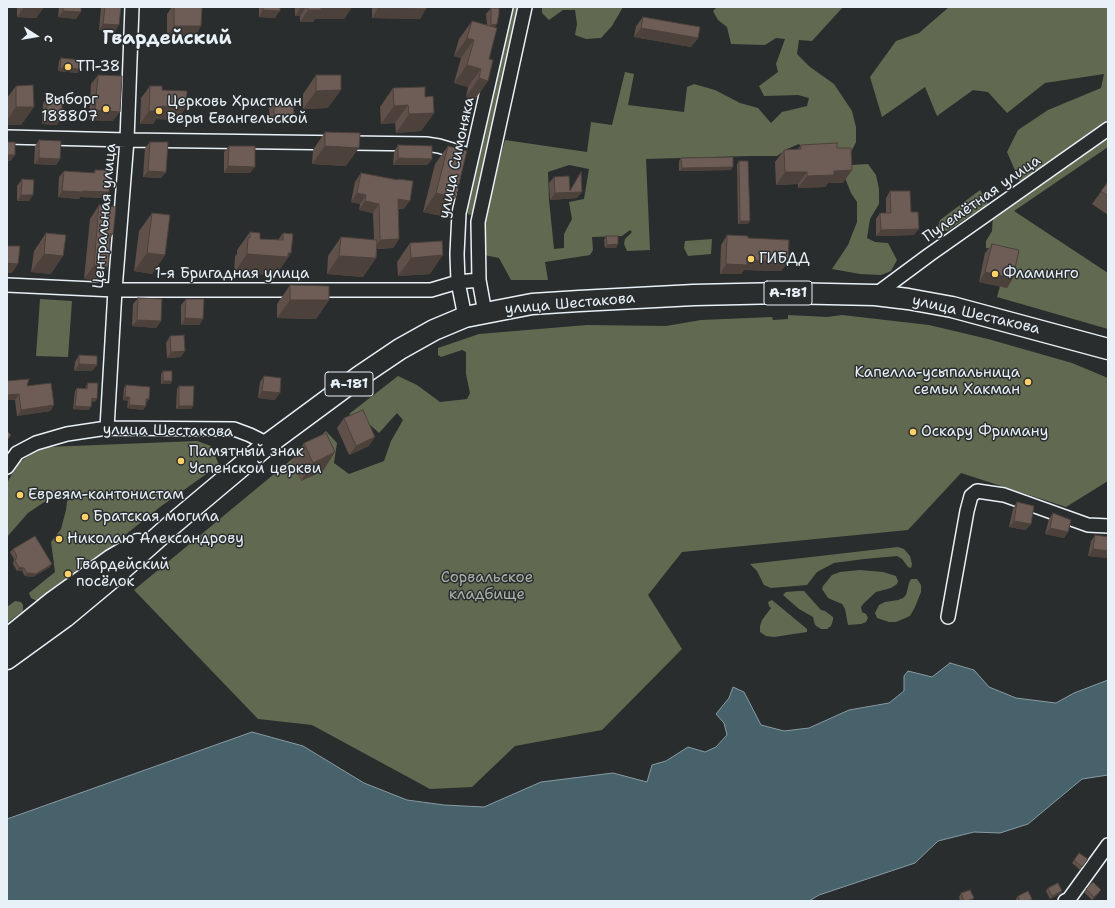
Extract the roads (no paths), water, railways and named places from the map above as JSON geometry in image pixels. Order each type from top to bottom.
[{"type":"main road","name":"улица Шестакова","points":[[268,444],[360,376],[434,330],[465,317],[540,304],[694,295],[783,293],[875,295],[952,307],[1107,349]]},
{"type":"main road","name":"А-181","points":[[7,659],[40,624],[111,560],[174,523],[268,444]]},
{"type":"main road","name":"А-181","points":[[7,639],[40,624]]},
{"type":"street","name":"Центральная улица","points":[[107,428],[115,290],[127,140],[132,7]]},
{"type":"street","name":"улица Симоняка","points":[[465,317],[458,282],[457,254],[459,213],[506,7]]},
{"type":"street","points":[[485,313],[479,280],[478,222],[525,7]]},
{"type":"street","name":"Пулемётная улица","points":[[875,295],[936,250],[1108,129]]},
{"type":"street","points":[[7,136],[127,140],[426,144],[439,146],[472,156]]},
{"type":"street","name":"1-я Бригадная улица","points":[[7,285],[115,290],[431,290],[458,282],[479,280]]},
{"type":"street","name":"улица Шестакова","points":[[7,467],[17,453],[36,443],[67,434],[107,428],[234,429],[268,444]]},
{"type":"street","points":[[948,617],[967,511],[971,496],[977,491],[1004,495],[1088,525],[1108,526]]},
{"type":"street","points":[[1065,901],[1069,899],[1108,845]]},
{"type":"water","points":[[950,663],[974,670],[989,687],[1016,698],[1056,703],[1074,693],[1108,680],[1108,775],[1082,779],[1028,824],[1000,833],[974,832],[938,841],[915,863],[819,895],[809,901],[7,901],[7,819],[252,732],[303,746],[364,783],[407,800],[444,805],[484,807],[541,782],[613,773],[647,782],[652,765],[666,761],[688,747],[705,752],[716,747],[727,735],[724,723],[716,714],[729,698],[733,687],[744,692],[761,725],[784,731],[809,728],[849,710],[889,703],[904,691],[904,676],[908,671],[932,677]]},
{"type":"place","name":"ТП-38","points":[[68,67]]},
{"type":"place","name":"Выборг 188807","points":[[106,109]]},
{"type":"place","name":"Церковь Христиан Веры Евангельской","points":[[159,111]]},
{"type":"place","name":"ГИБДД","points":[[751,259]]},
{"type":"place","name":"Фламинго","points":[[995,274]]},
{"type":"place","name":"Капелла-усыпальница семьи Хакман","points":[[1028,382]]},
{"type":"place","name":"Оскару Фриману","points":[[913,432]]},
{"type":"place","name":"Памятный знак Успенской церкви","points":[[181,461]]},
{"type":"place","name":"Евреям-кантонистам","points":[[20,495]]},
{"type":"place","name":"Братская могила","points":[[85,517]]},
{"type":"place","name":"Николаю Александрову","points":[[59,539]]},
{"type":"place","name":"Гвардейский посёлок","points":[[68,574]]},
{"type":"district","name":"Гвардейский","points":[[167,39]]},
{"type":"park label","name":"Сорвальское кладбище","points":[[487,586]]}]
